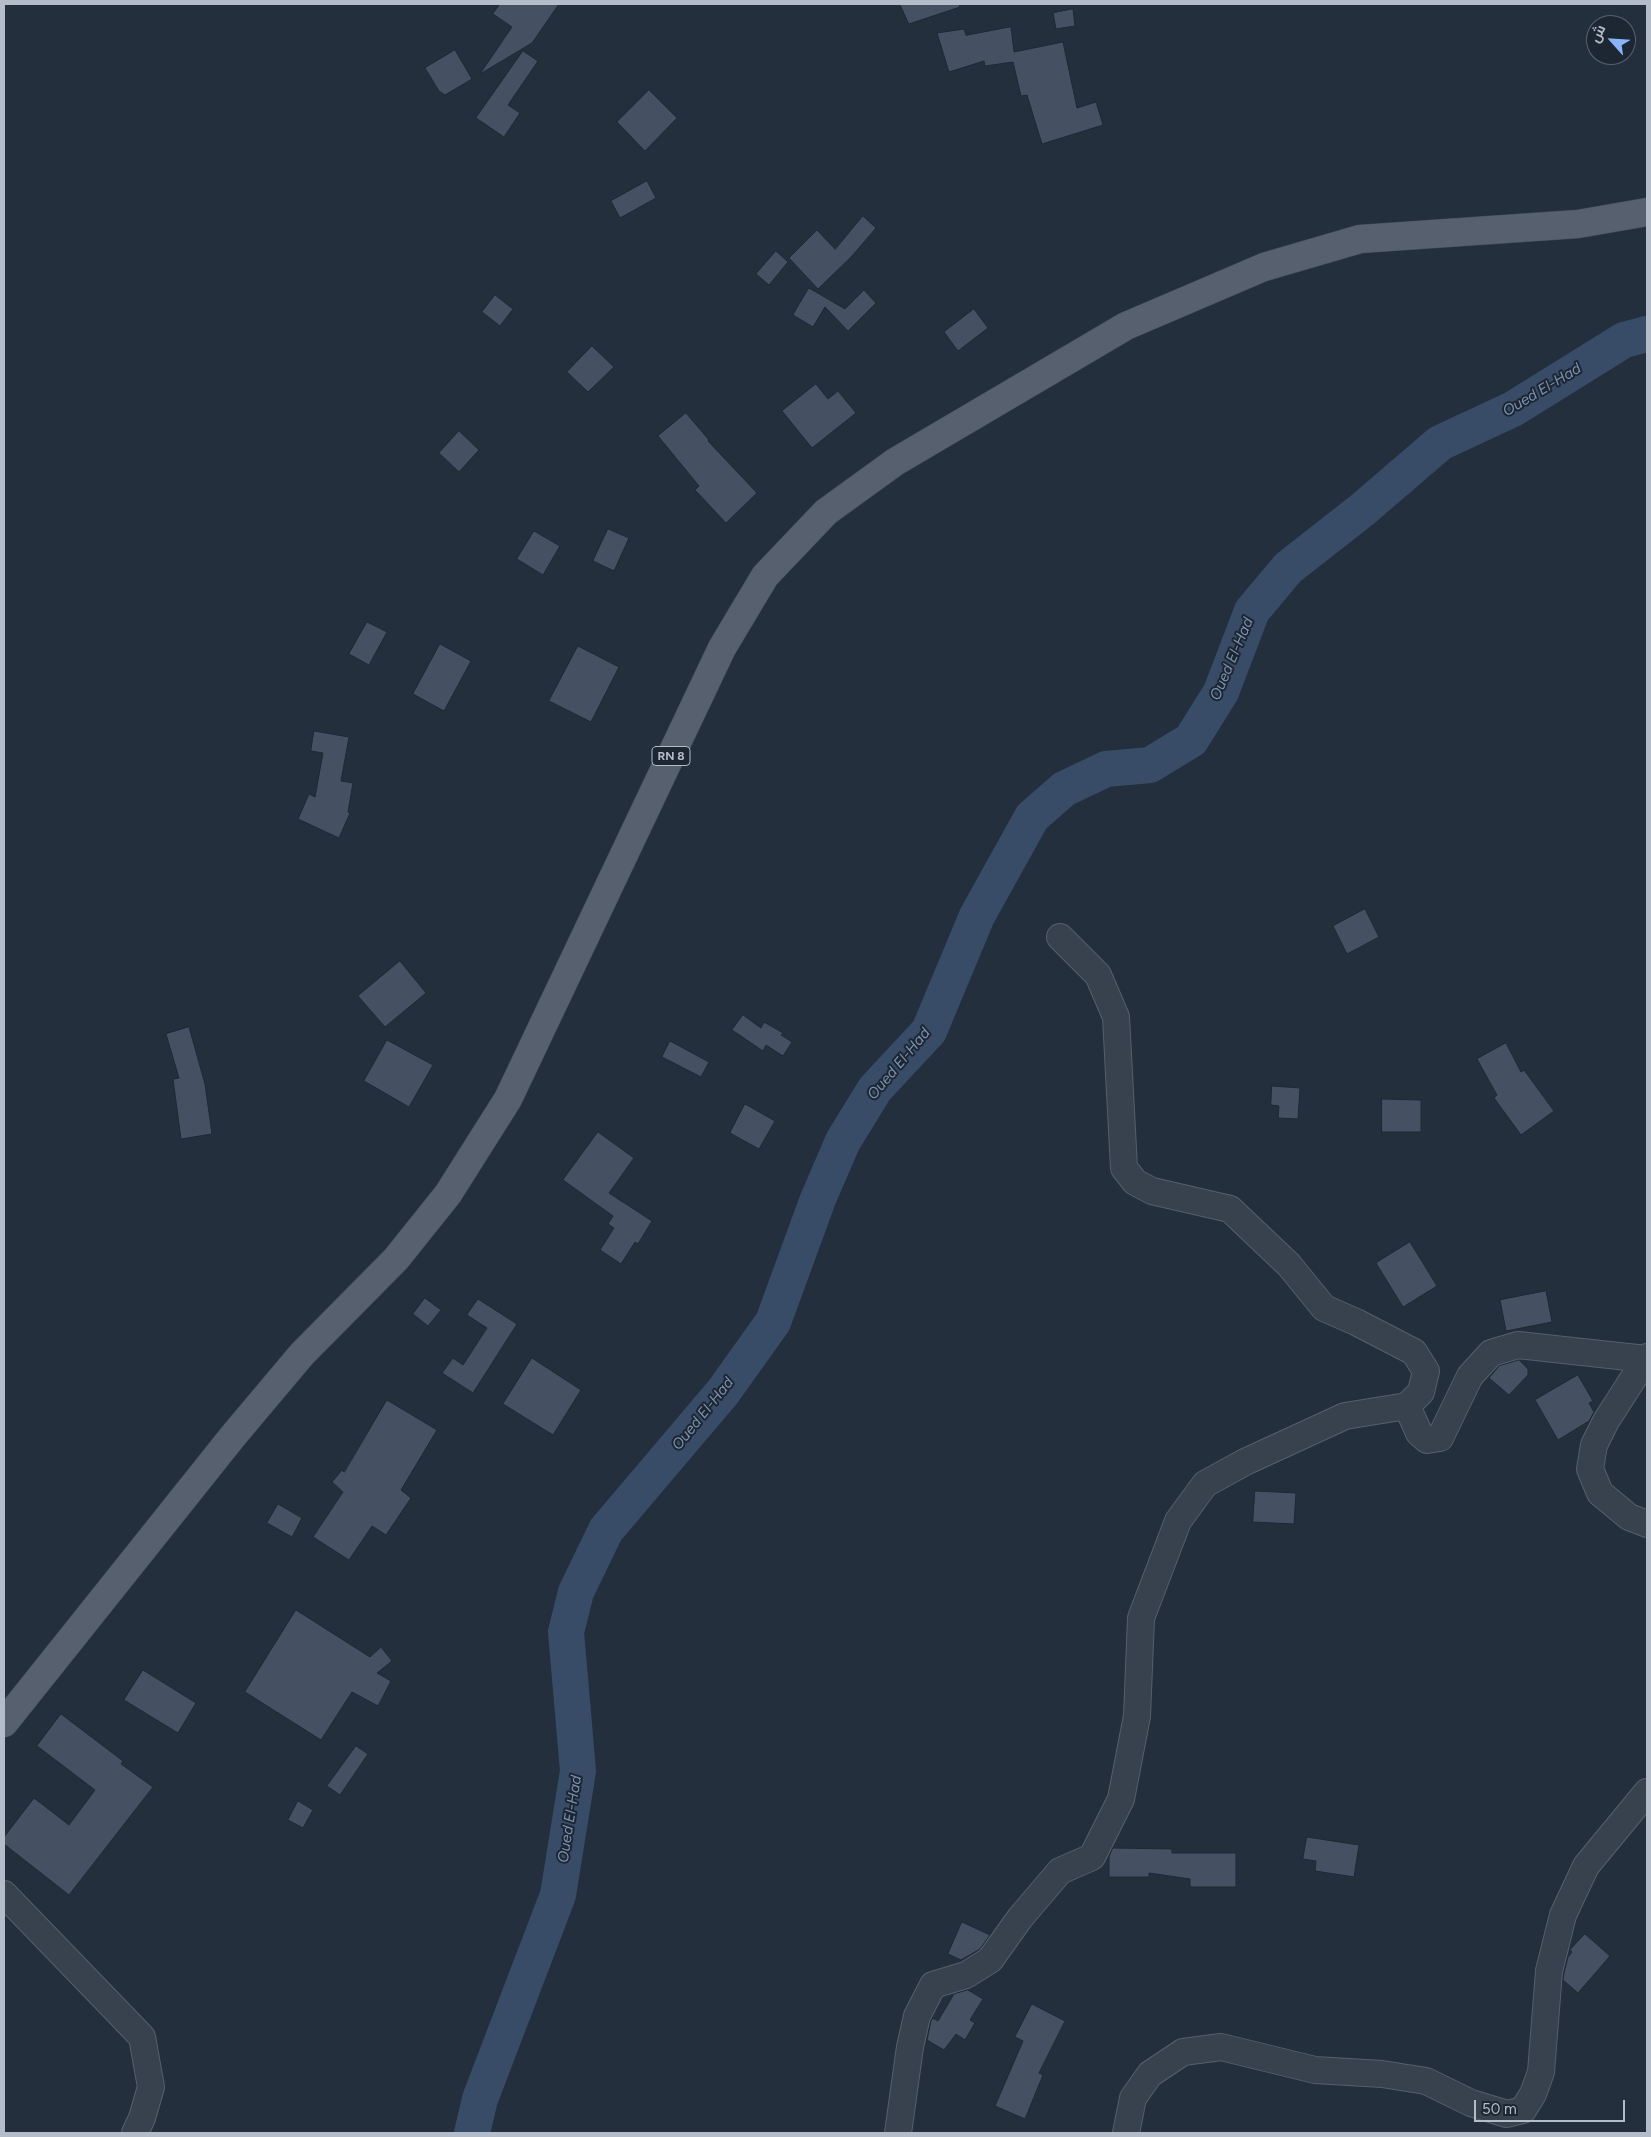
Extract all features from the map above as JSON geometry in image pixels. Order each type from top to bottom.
[{"type":"main road","name":"RN 8","points":[[4,1723],[264,1399],[302,1354],[396,1259],[448,1194],[508,1099],[722,648],[765,576],[826,512],[895,462],[1126,326],[1264,267],[1360,239],[1578,224],[1647,212]]},
{"type":"street","points":[[898,2133],[910,2047],[917,2016],[933,1985],[966,1975],[990,1960],[1020,1918],[1060,1872],[1092,1857],[1121,1799],[1137,1716],[1141,1618],[1178,1521],[1205,1484],[1245,1462],[1344,1416],[1407,1406],[1421,1392],[1426,1371],[1414,1352],[1324,1308],[1289,1265],[1230,1209],[1152,1191],[1135,1182],[1124,1168],[1116,1017],[1098,975],[1060,937]]},
{"type":"street","points":[[1407,1406],[1418,1433],[1428,1440],[1440,1438],[1470,1376],[1491,1353],[1518,1345],[1646,1358],[1606,1421],[1594,1445],[1590,1469],[1600,1493],[1629,1517],[1647,1524]]},
{"type":"street","points":[[1127,2133],[1133,2098],[1150,2074],[1184,2052],[1221,2047],[1315,2070],[1382,2074],[1426,2081],[1471,2103],[1507,2114],[1523,2110],[1533,2094],[1541,2072],[1549,1971],[1562,1916],[1586,1866],[1647,1792]]},
{"type":"street","points":[[4,1894],[142,2037],[151,2087],[136,2133]]},
{"type":"building","points":[[500,4],[559,4],[532,43],[480,74],[512,27],[493,14]]},
{"type":"building","points":[[900,4],[959,4],[960,7],[909,24]]},
{"type":"building","points":[[1073,9],[1075,26],[1056,29],[1053,13]]},
{"type":"building","points":[[1011,27],[1014,52],[1063,42],[1077,108],[1096,102],[1103,125],[1042,144],[1027,95],[1021,96],[1013,62],[985,66],[984,61],[949,72],[937,33],[964,29],[966,35]]},
{"type":"building","points":[[455,50],[472,79],[445,95],[439,91],[425,68]]},
{"type":"building","points":[[523,51],[538,61],[508,105],[520,113],[504,137],[476,118]]},
{"type":"building","points":[[649,90],[677,118],[645,151],[617,122]]},
{"type":"building","points":[[647,181],[656,198],[620,218],[611,201]]},
{"type":"building","points":[[863,216],[876,228],[852,256],[818,289],[789,258],[817,230],[835,249]]},
{"type":"building","points":[[776,251],[788,262],[769,285],[756,274]]},
{"type":"building","points":[[809,288],[845,309],[864,290],[876,303],[848,331],[825,307],[813,327],[793,315]]},
{"type":"building","points":[[495,295],[513,309],[500,326],[482,312]]},
{"type":"building","points":[[974,309],[988,328],[958,351],[944,332]]},
{"type":"building","points":[[592,346],[614,367],[588,392],[567,372]]},
{"type":"building","points":[[816,384],[828,399],[838,391],[856,413],[812,448],[782,411]]},
{"type":"building","points":[[686,413],[708,441],[757,493],[726,523],[695,490],[699,486],[658,436]]},
{"type":"building","points":[[459,431],[479,450],[459,472],[439,453]]},
{"type":"building","points":[[608,529],[629,538],[614,571],[593,561]]},
{"type":"building","points":[[534,531],[560,546],[543,575],[517,559]]},
{"type":"building","points":[[367,622],[387,632],[369,665],[349,654]]},
{"type":"building","points":[[440,644],[471,661],[444,711],[413,694]]},
{"type":"building","points":[[578,646],[619,667],[591,722],[549,701]]},
{"type":"building","points":[[314,731],[349,737],[341,781],[353,783],[348,812],[350,813],[339,838],[298,819],[309,794],[315,797],[323,753],[311,751]]},
{"type":"building","points":[[1365,909],[1379,937],[1347,954],[1333,926]]},
{"type":"building","points":[[400,961],[426,993],[385,1027],[358,996]]},
{"type":"building","points":[[743,1015],[761,1028],[764,1022],[783,1033],[781,1035],[792,1042],[783,1056],[766,1045],[763,1051],[732,1030]]},
{"type":"building","points":[[189,1027],[205,1084],[212,1134],[181,1139],[173,1079],[179,1078],[166,1034]]},
{"type":"building","points":[[387,1040],[433,1065],[409,1107],[364,1081]]},
{"type":"building","points":[[670,1041],[709,1062],[701,1077],[662,1057]]},
{"type":"building","points":[[1506,1043],[1521,1072],[1524,1070],[1554,1111],[1521,1135],[1494,1098],[1497,1095],[1477,1059]]},
{"type":"building","points":[[1272,1086],[1300,1088],[1298,1119],[1278,1118],[1279,1106],[1271,1105]]},
{"type":"building","points":[[1382,1099],[1421,1100],[1421,1132],[1382,1132]]},
{"type":"building","points":[[745,1104],[775,1121],[759,1149],[730,1133]]},
{"type":"building","points":[[598,1132],[634,1158],[609,1193],[652,1221],[638,1244],[635,1242],[621,1264],[600,1250],[614,1228],[608,1224],[613,1216],[563,1180]]},
{"type":"building","points":[[1410,1242],[1437,1286],[1403,1307],[1376,1263]]},
{"type":"building","points":[[1546,1291],[1552,1322],[1506,1331],[1500,1300]]},
{"type":"building","points":[[425,1298],[441,1310],[428,1326],[413,1314]]},
{"type":"building","points":[[478,1299],[517,1324],[473,1393],[442,1373],[453,1358],[463,1365],[487,1328],[467,1315]]},
{"type":"building","points":[[532,1358],[581,1390],[553,1435],[503,1404]]},
{"type":"building","points":[[1519,1360],[1528,1369],[1528,1375],[1509,1395],[1489,1378],[1499,1366]]},
{"type":"building","points":[[1578,1375],[1593,1401],[1589,1403],[1594,1412],[1589,1421],[1558,1440],[1535,1400]]},
{"type":"building","points":[[387,1400],[437,1430],[401,1490],[411,1498],[386,1535],[372,1526],[349,1560],[313,1537],[343,1492],[332,1482],[342,1470],[344,1472]]},
{"type":"building","points":[[1255,1491],[1296,1493],[1294,1524],[1253,1522]]},
{"type":"building","points":[[278,1504],[302,1518],[292,1537],[267,1523]]},
{"type":"building","points":[[296,1610],[370,1657],[381,1647],[392,1661],[377,1673],[391,1681],[378,1706],[352,1692],[321,1740],[245,1692]]},
{"type":"building","points":[[143,1670],[196,1703],[178,1733],[124,1700]]},
{"type":"building","points":[[61,1714],[123,1761],[121,1764],[153,1787],[69,1895],[4,1844],[4,1837],[34,1798],[69,1825],[95,1790],[37,1746]]},
{"type":"building","points":[[356,1746],[368,1754],[340,1795],[327,1786]]},
{"type":"building","points":[[298,1801],[313,1810],[303,1828],[288,1820]]},
{"type":"building","points":[[1307,1837],[1359,1845],[1354,1877],[1315,1871],[1316,1861],[1303,1859]]},
{"type":"building","points":[[1113,1848],[1172,1849],[1172,1853],[1236,1853],[1236,1887],[1190,1887],[1190,1879],[1149,1873],[1149,1877],[1109,1877],[1109,1857]]},
{"type":"building","points":[[962,1922],[990,1935],[980,1949],[961,1960],[948,1954]]},
{"type":"building","points":[[1585,1934],[1610,1956],[1578,1993],[1563,1980],[1568,1957],[1572,1952],[1570,1950]]},
{"type":"building","points":[[968,1990],[983,1999],[970,2020],[975,2023],[965,2040],[956,2034],[944,2050],[927,2040],[933,2018],[938,2021],[954,1994]]},
{"type":"building","points":[[1032,2004],[1065,2021],[1039,2073],[1043,2075],[1025,2119],[995,2106],[1023,2041],[1015,2037]]},
{"type":"waterway","name":"Oued El-Had","points":[[472,2133],[480,2099],[558,1895],[578,1771],[566,1632],[576,1592],[606,1530],[723,1392],[773,1322],[818,1199],[843,1141],[875,1089],[929,1031],[977,916],[1032,817],[1064,789],[1106,769],[1150,765],[1191,740],[1221,692],[1252,611],[1288,568],[1362,510],[1440,443],[1513,409],[1624,340],[1647,334]]}]
